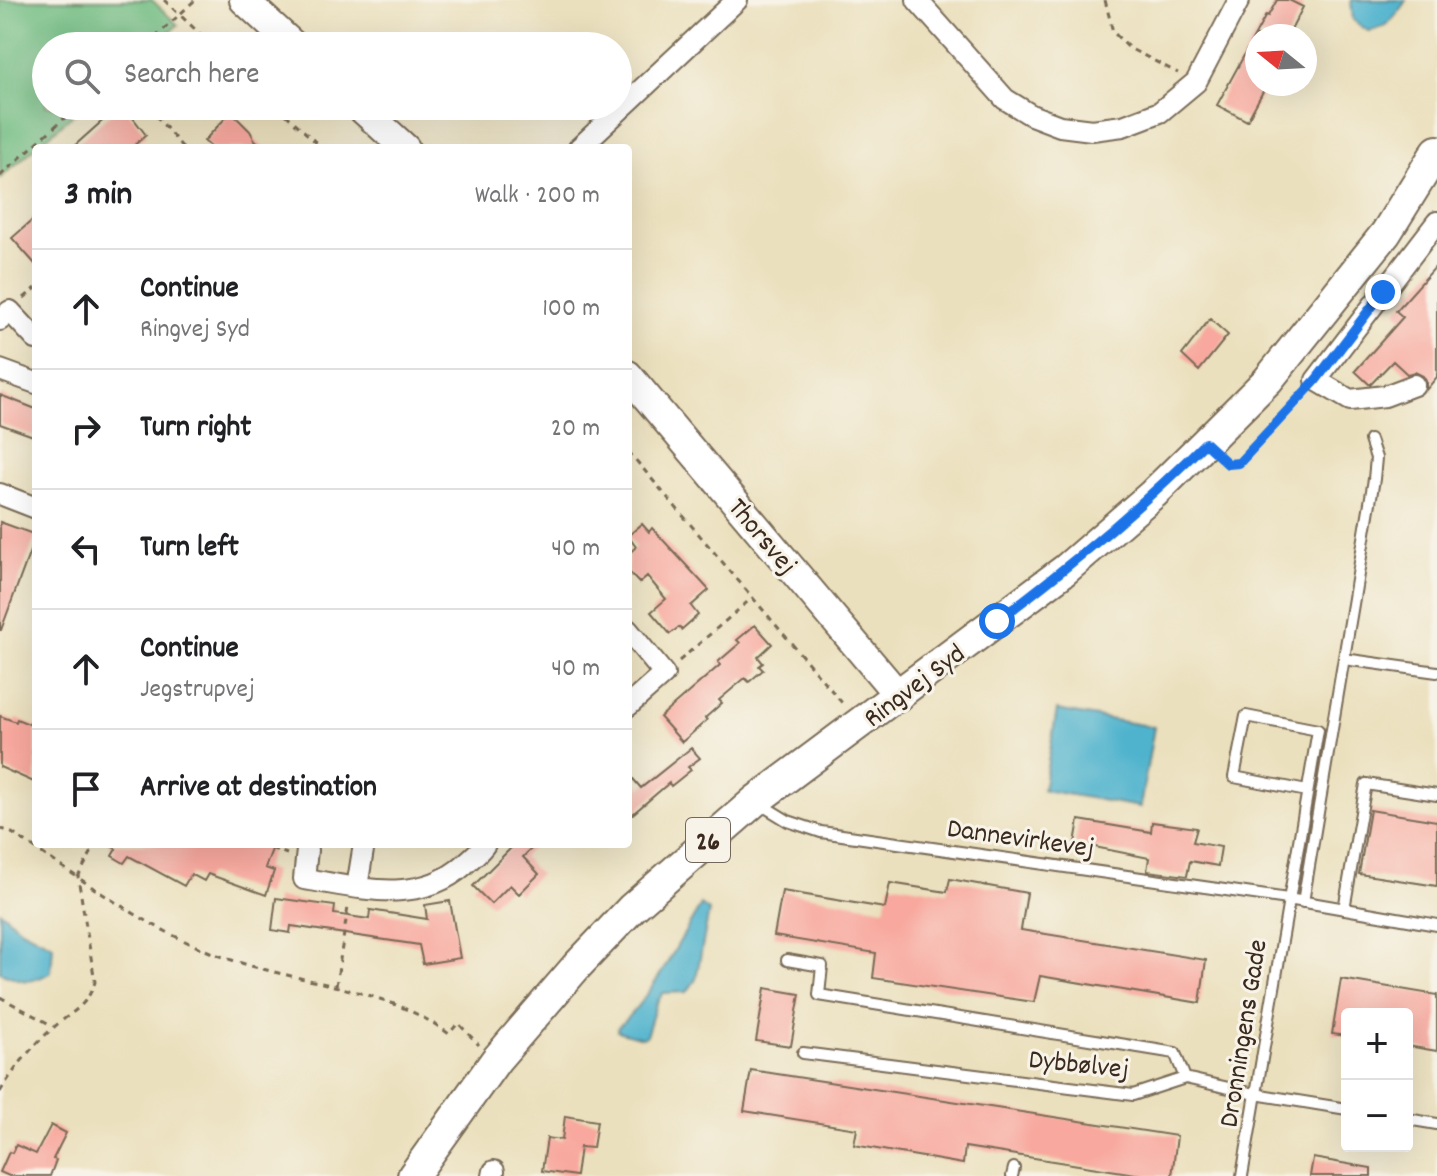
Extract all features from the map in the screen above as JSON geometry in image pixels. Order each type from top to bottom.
[{"type":"main road","name":"Ringvej Syd","points":[[413,1176],[496,1060],[632,908],[755,801],[1065,570],[1153,494],[1268,380],[1386,233],[1437,151]]},
{"type":"street","points":[[244,0],[279,32]]},
{"type":"street","points":[[632,98],[737,0]]},
{"type":"street","points":[[917,0],[1005,99],[1031,115],[1060,126],[1092,130],[1123,126],[1160,112],[1196,82],[1239,0]]},
{"type":"street","points":[[374,120],[401,144]]},
{"type":"street","points":[[583,144],[609,120]]},
{"type":"street","points":[[1414,385],[1385,396],[1350,400],[1316,380],[1437,222]]},
{"type":"street","points":[[0,320],[10,311],[32,335]]},
{"type":"street","points":[[0,370],[32,382]]},
{"type":"street","name":"Thorsvej","points":[[632,380],[899,696]]},
{"type":"street","points":[[1,497],[32,501]]},
{"type":"street","points":[[632,635],[664,674],[632,702]]},
{"type":"street","points":[[357,887],[363,848]]},
{"type":"street","points":[[307,855],[304,879],[387,892],[432,885],[455,873],[481,848]]},
{"type":"lane","points":[[1303,902],[1374,479],[1376,458],[1370,440]]},
{"type":"lane","points":[[1344,659],[1437,672]]},
{"type":"lane","name":"Dronningens Gade","points":[[1242,1176],[1318,730],[1246,716],[1234,777],[1307,791]]},
{"type":"lane","points":[[1344,909],[1366,784],[1437,795]]},
{"type":"lane","name":"Dannevirkevej","points":[[755,801],[788,821],[821,832],[1288,899],[1437,925]]},
{"type":"lane","points":[[787,960],[822,966],[819,995],[1175,1053],[1185,1078],[1255,1094],[1341,1108]]},
{"type":"lane","name":"Dybbølvej","points":[[803,1053],[1133,1095],[1185,1078]]},
{"type":"lane","points":[[1413,1120],[1437,1124]]},
{"type":"path","points":[[164,0],[198,32]]},
{"type":"path","points":[[161,32],[195,0]]},
{"type":"path","points":[[1105,0],[1113,32],[1129,48],[1196,82]]},
{"type":"path","points":[[36,144],[62,120]]},
{"type":"path","points":[[160,120],[180,144]]},
{"type":"path","points":[[292,120],[318,144]]},
{"type":"path","points":[[0,176],[32,147]]},
{"type":"path","points":[[1205,443],[1228,464],[1239,463],[1316,380]]},
{"type":"path","points":[[632,456],[860,723]]},
{"type":"path","points":[[664,674],[753,597]]},
{"type":"path","points":[[0,828],[125,911],[181,941],[229,959],[389,1003],[429,1019],[449,1034],[458,1023],[496,1060]]},
{"type":"path","points":[[0,1092],[12,1072],[54,1027],[75,1013],[90,995],[95,982],[78,877],[94,848]]},
{"type":"path","points":[[277,848],[307,855]]},
{"type":"path","points":[[336,986],[350,894],[357,887]]},
{"type":"path","points":[[0,997],[54,1027]]},
{"type":"green space","points":[[0,0],[152,0],[178,25],[170,32],[32,32],[32,120],[67,120],[39,144],[32,144],[32,150],[0,178]]},
{"type":"water","points":[[1351,0],[1406,0],[1391,21],[1381,28],[1368,31],[1353,20]]},
{"type":"water","points":[[1057,710],[1154,727],[1140,807],[1043,790]]},
{"type":"water","points":[[701,905],[709,911],[696,979],[687,992],[663,993],[656,1004],[646,1036],[642,1038],[617,1031],[654,984]]},
{"type":"water","points":[[0,911],[21,929],[53,945],[51,972],[26,981],[0,972]]},
{"type":"building","points":[[1277,0],[1289,0],[1303,7],[1294,24],[1261,24]]},
{"type":"building","points":[[1245,54],[1245,96],[1261,96],[1247,121],[1217,105]]},
{"type":"building","points":[[103,120],[135,120],[146,135],[136,144],[76,144]]},
{"type":"building","points":[[224,120],[239,120],[260,144],[207,144],[204,141]]},
{"type":"building","points":[[32,220],[32,260],[12,238]]},
{"type":"building","points":[[1437,265],[1437,377],[1426,390],[1423,376],[1415,372],[1407,374],[1393,361],[1370,385],[1355,371],[1403,317],[1396,311]]},
{"type":"building","points":[[1210,319],[1228,335],[1199,371],[1182,355]]},
{"type":"building","points":[[0,395],[32,407],[32,436],[0,424]]},
{"type":"building","points":[[0,522],[32,534],[32,546],[0,630]]},
{"type":"building","points":[[642,524],[649,532],[652,528],[709,590],[691,606],[698,615],[681,630],[679,627],[670,634],[651,612],[666,599],[647,576],[639,583],[632,575],[632,550],[636,547],[632,533]]},
{"type":"building","points":[[755,625],[772,644],[758,657],[763,663],[759,666],[763,670],[749,682],[745,678],[719,700],[722,703],[682,742],[660,717],[720,665],[718,662],[740,643],[737,640]]},
{"type":"building","points":[[0,716],[32,725],[32,781],[0,767]]},
{"type":"building","points":[[691,748],[700,758],[688,767],[691,770],[671,786],[669,783],[632,815],[632,778],[641,788]]},
{"type":"building","points":[[1370,810],[1437,821],[1437,886],[1359,874]]},
{"type":"building","points":[[1079,820],[1151,832],[1152,822],[1197,828],[1193,842],[1221,847],[1218,866],[1190,861],[1187,876],[1147,871],[1149,858],[1075,843]]},
{"type":"building","points":[[272,848],[265,868],[274,871],[266,895],[208,874],[204,881],[191,874],[184,886],[129,856],[124,863],[112,856],[116,849]]},
{"type":"building","points":[[511,848],[532,848],[523,857],[539,874],[519,894],[510,885],[491,904],[473,886]]},
{"type":"building","points":[[950,879],[1027,893],[1021,930],[1206,960],[1200,1003],[1040,976],[1034,1002],[873,978],[876,953],[774,936],[782,891],[885,908],[890,883],[947,892]]},
{"type":"building","points":[[276,898],[335,906],[334,914],[369,919],[370,910],[427,919],[425,905],[450,901],[460,958],[423,964],[419,945],[291,926],[290,933],[272,930]]},
{"type":"building","points":[[1341,979],[1437,995],[1437,1051],[1413,1047],[1413,1008],[1341,1008],[1341,1035],[1332,1034]]},
{"type":"building","points":[[765,988],[800,994],[791,1046],[756,1041]]},
{"type":"building","points":[[751,1070],[1177,1136],[1172,1176],[1148,1176],[965,1147],[963,1164],[854,1145],[857,1129],[744,1111]]},
{"type":"building","points":[[565,1116],[597,1121],[593,1148],[580,1147],[576,1176],[542,1171],[547,1138],[562,1140]]},
{"type":"building","points":[[51,1125],[66,1133],[53,1159],[56,1160],[50,1176],[9,1176],[0,1172],[9,1152],[12,1153],[16,1145],[36,1154]]},
{"type":"building","points":[[1313,1158],[1371,1168],[1371,1176],[1310,1176]]},
{"type":"route","points":[[997,621],[1065,570],[1153,494],[1205,443],[1228,464],[1239,463],[1316,380],[1383,292]]}]
